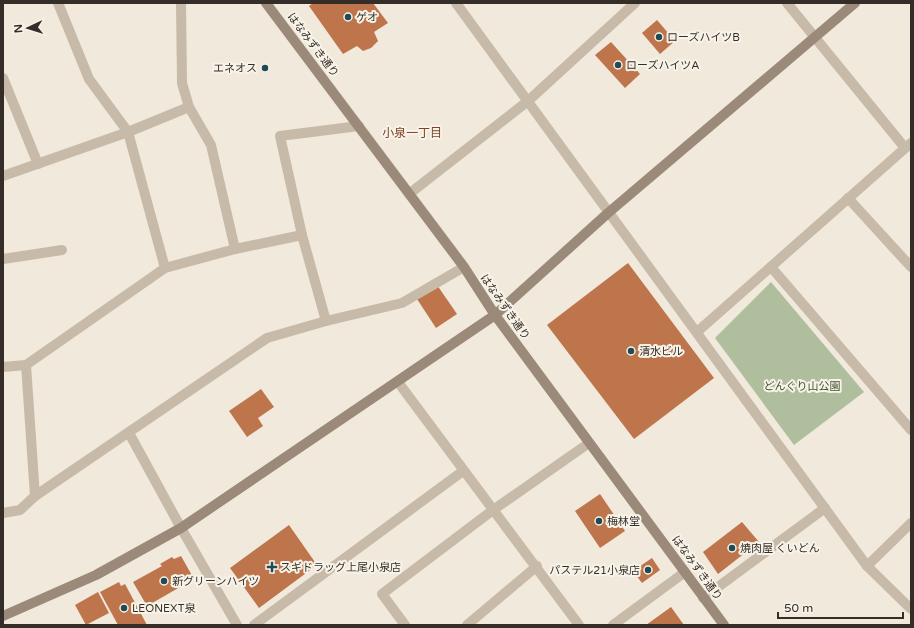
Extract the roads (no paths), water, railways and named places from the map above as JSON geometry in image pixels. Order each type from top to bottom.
[{"type":"street","points":[[58,3],[89,79],[128,132],[164,268]]},
{"type":"street","points":[[181,3],[182,83],[189,107],[210,145],[235,249]]},
{"type":"street","name":"はなみずき通り","points":[[266,3],[464,267],[495,315],[724,625]]},
{"type":"street","points":[[456,3],[867,566],[911,609]]},
{"type":"street","points":[[409,194],[528,101],[635,3]]},
{"type":"street","points":[[697,332],[908,145],[787,3]]},
{"type":"street","points":[[3,616],[96,575],[181,528],[495,315],[608,213],[816,38],[855,3]]},
{"type":"street","points":[[3,78],[38,164]]},
{"type":"street","points":[[3,176],[128,132],[189,107]]},
{"type":"street","points":[[326,321],[302,235],[280,136],[359,126]]},
{"type":"street","points":[[848,198],[911,267]]},
{"type":"street","points":[[3,367],[26,366],[164,268],[235,249],[302,235]]},
{"type":"street","points":[[3,259],[62,250]]},
{"type":"street","points":[[3,513],[20,510],[35,496],[268,338],[326,321],[402,302],[464,267]]},
{"type":"street","points":[[771,267],[911,430]]},
{"type":"street","points":[[26,366],[35,496]]},
{"type":"street","points":[[398,382],[463,471],[537,566],[579,625]]},
{"type":"street","points":[[129,433],[181,528],[237,625]]},
{"type":"street","points":[[404,625],[382,594],[493,510],[589,442]]},
{"type":"street","points":[[254,625],[463,471]]},
{"type":"street","points":[[703,598],[825,508]]},
{"type":"street","points":[[867,566],[911,523]]},
{"type":"street","points":[[467,625],[537,566]]},
{"type":"street","points":[[613,625],[685,572]]},
{"type":"place","name":"ゲオ","points":[[348,17]]},
{"type":"place","name":"ローズハイツB","points":[[659,37]]},
{"type":"place","name":"ローズハイツA","points":[[618,65]]},
{"type":"place","name":"エネオス","points":[[265,68]]},
{"type":"place","name":"清水ビル","points":[[631,351]]},
{"type":"place","name":"梅林堂","points":[[599,521]]},
{"type":"place","name":"焼肉屋 くいどん","points":[[732,548]]},
{"type":"place","name":"スギドラッグ上尾小泉店","points":[[272,567]]},
{"type":"place","name":"パステル21小泉店","points":[[648,570]]},
{"type":"place","name":"新グリーンハイツ","points":[[164,581]]},
{"type":"place","name":"LEONEXT泉","points":[[124,608]]},
{"type":"district","name":"小泉一丁目","points":[[412,133]]},
{"type":"park label","name":"どんぐり山公園","points":[[802,386]]}]
